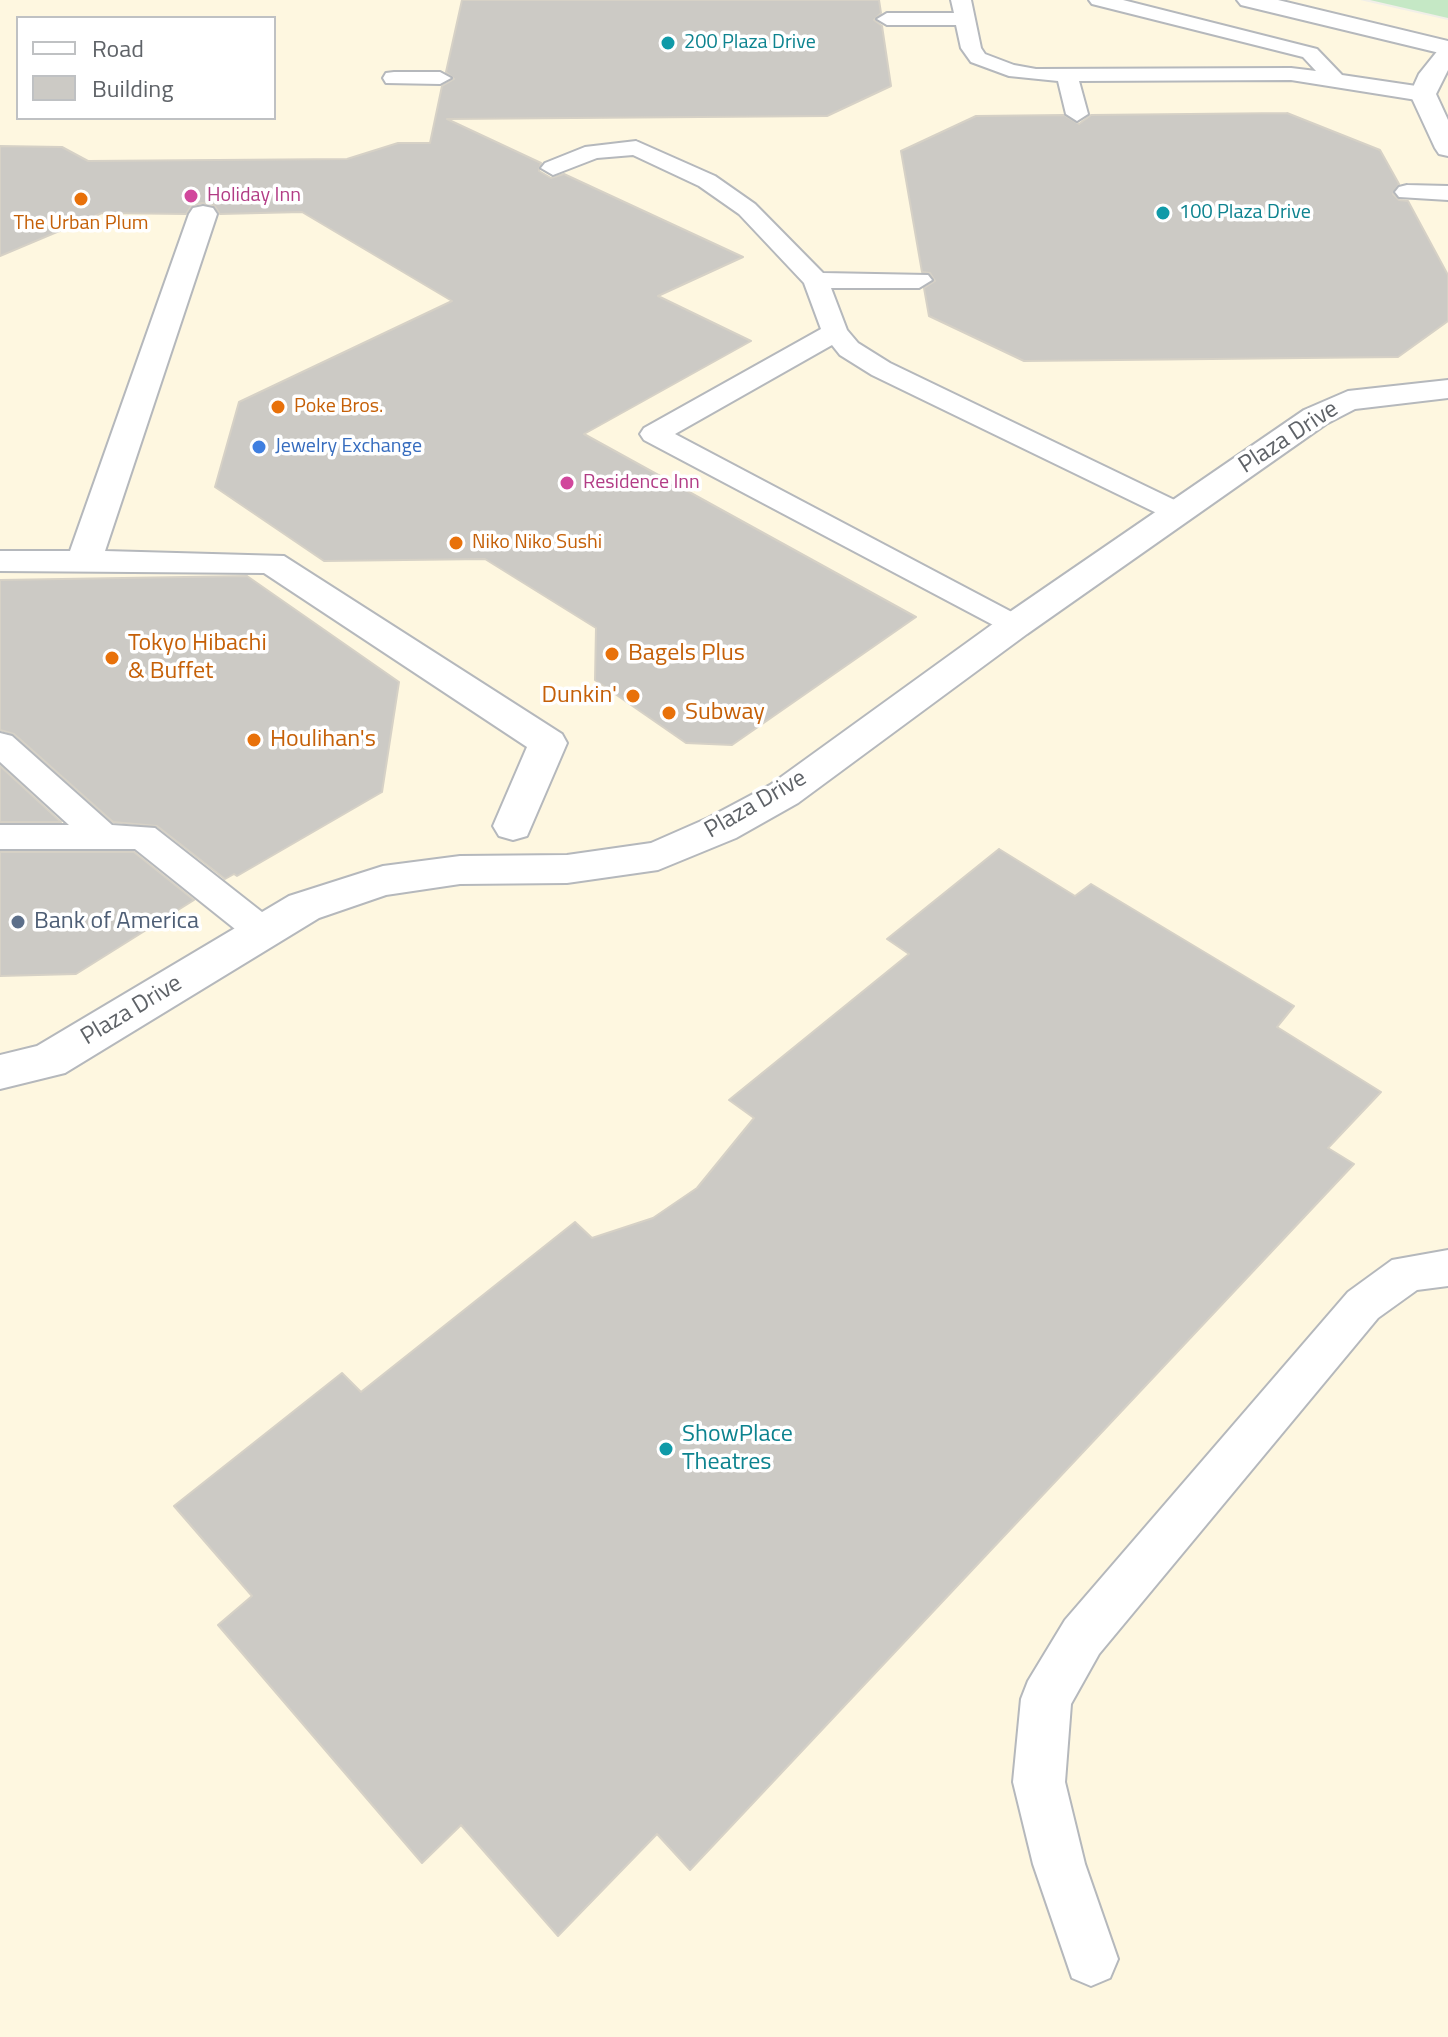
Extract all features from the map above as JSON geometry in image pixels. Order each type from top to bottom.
[{"type":"street","points":[[1249,0],[1448,51],[1428,79],[1423,94],[1448,148]]},
{"type":"street","points":[[84,562],[203,214]]},
{"type":"street","name":"Plaza Drive","points":[[0,1072],[49,1061],[304,907],[383,881],[460,870],[567,869],[658,856],[722,828],[784,794],[1014,626],[1315,417],[1348,400],[1448,389]]},
{"type":"street","points":[[0,561],[272,563],[548,743],[513,826]]},
{"type":"lane","points":[[1099,0],[1310,53],[1334,79]]},
{"type":"lane","points":[[887,19],[963,9],[971,48],[978,58],[1009,70],[1067,75],[1291,74],[1423,94]]},
{"type":"lane","points":[[1067,75],[1077,114]]},
{"type":"lane","points":[[394,78],[440,78]]},
{"type":"lane","points":[[553,168],[593,152],[636,148],[707,181],[747,209],[816,281],[835,332],[849,349],[881,369],[1179,513]]},
{"type":"lane","points":[[1407,192],[1448,193]]},
{"type":"lane","points":[[816,281],[919,280]]},
{"type":"lane","points":[[835,332],[654,434],[1014,626]]},
{"type":"lane","points":[[0,744],[104,837]]},
{"type":"lane","points":[[0,837],[143,837],[263,932]]},
{"type":"lane","points":[[1091,1959],[1059,1864],[1039,1782],[1046,1699],[1082,1637],[1363,1305],[1407,1273],[1448,1268]]},
{"type":"shaded area","points":[[0,0],[1360,0],[1448,20],[1448,2037],[0,2037]]},
{"type":"green space","points":[[1370,0],[1448,0],[1448,18]]},
{"type":"building","points":[[462,0],[879,0],[881,13],[874,20],[882,26],[891,86],[827,116],[447,119],[541,163],[539,171],[551,178],[564,174],[743,257],[658,296],[751,341],[584,434],[916,617],[732,745],[686,743],[595,680],[596,628],[485,559],[324,561],[215,487],[239,402],[452,301],[302,212],[220,214],[214,205],[202,203],[192,205],[186,214],[102,213],[0,256],[0,146],[62,147],[88,161],[347,159],[398,143],[430,143],[442,86],[454,79],[446,72]]},
{"type":"building","name":"100 Plaza Drive","points":[[1287,113],[1380,150],[1399,184],[1393,194],[1399,200],[1408,201],[1448,275],[1448,321],[1398,357],[1024,361],[929,316],[924,288],[935,281],[930,273],[922,272],[901,151],[976,116],[1064,115],[1079,124],[1091,115]]},
{"type":"building","points":[[247,576],[399,682],[382,792],[237,876],[234,874],[225,879],[157,826],[113,822],[14,734],[0,730],[0,580]]},
{"type":"building","points":[[0,766],[61,822],[0,822]]},
{"type":"building","name":"ShowPlace Theatres","points":[[999,849],[1075,896],[1091,884],[1294,1006],[1277,1027],[1381,1092],[1328,1148],[1354,1164],[690,1870],[657,1834],[558,1936],[461,1825],[422,1863],[218,1625],[252,1596],[174,1506],[342,1373],[361,1392],[575,1222],[592,1238],[653,1218],[697,1188],[754,1118],[729,1100],[909,954],[887,939]]},
{"type":"building","points":[[0,852],[134,852],[194,900],[76,974],[0,976]]},
{"type":"place","name":"200 Plaza Drive","points":[[668,43]]},
{"type":"place","name":"Holiday Inn","points":[[191,196]]},
{"type":"place","name":"The Urban Plum","points":[[81,199]]},
{"type":"place","name":"100 Plaza Drive","points":[[1163,213]]},
{"type":"place","name":"Poke Bros.","points":[[278,407]]},
{"type":"place","name":"Jewelry Exchange","points":[[259,447]]},
{"type":"place","name":"Residence Inn","points":[[567,483]]},
{"type":"place","name":"Niko Niko Sushi","points":[[456,543]]},
{"type":"place","name":"Bagels Plus","points":[[612,654]]},
{"type":"place","name":"Tokyo Hibachi & Buffet","points":[[112,658]]},
{"type":"place","name":"Dunkin'","points":[[633,696]]},
{"type":"place","name":"Subway","points":[[669,713]]},
{"type":"place","name":"Houlihan's","points":[[254,740]]},
{"type":"place","name":"Bank of America","points":[[18,922]]},
{"type":"place","name":"ShowPlace Theatres","points":[[666,1449]]}]
